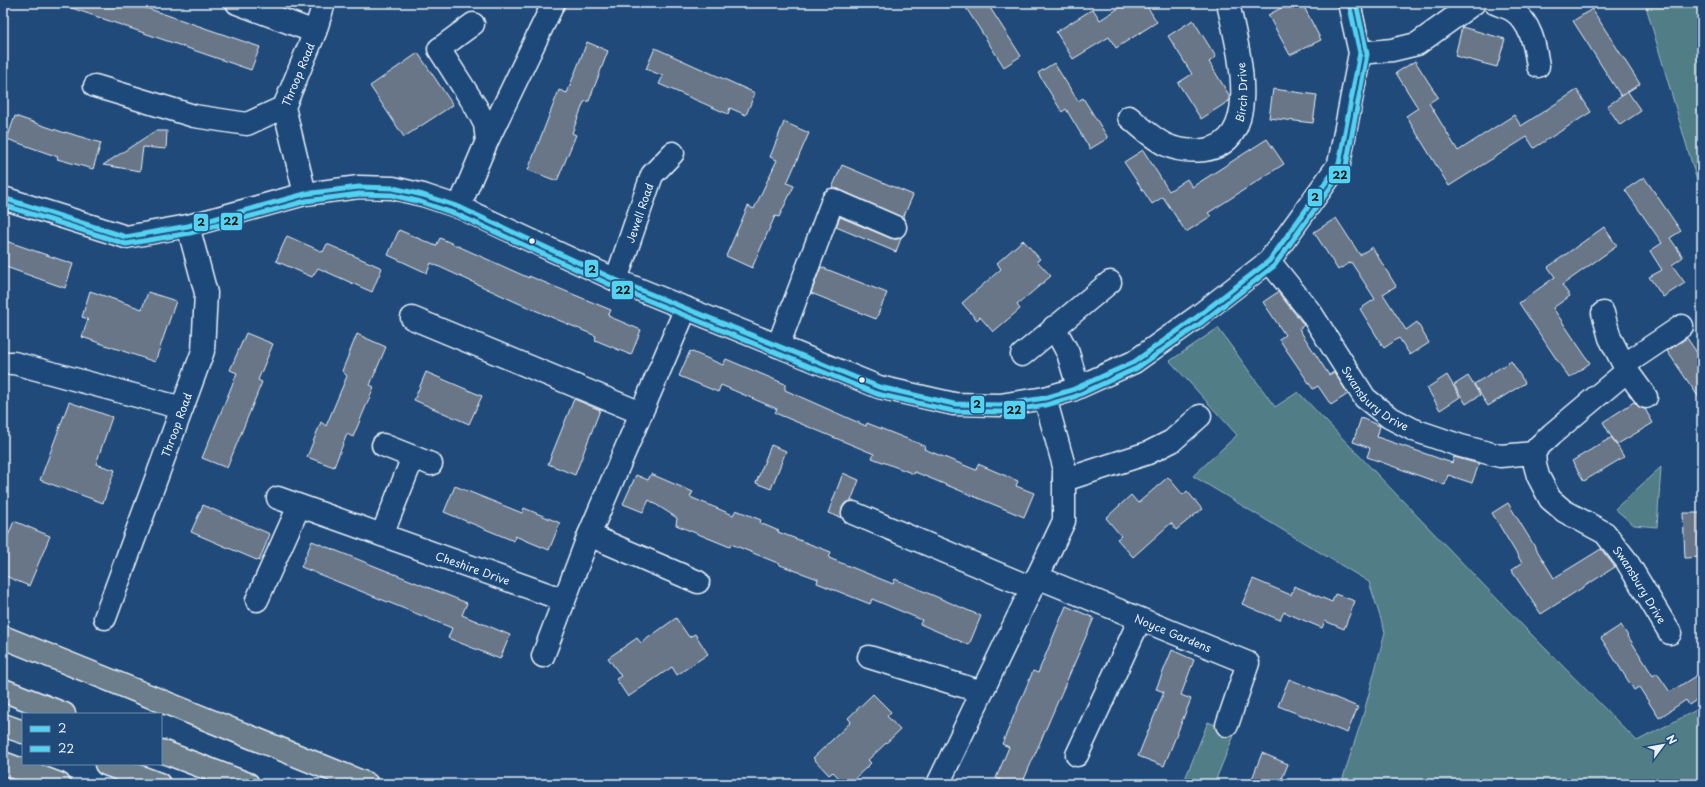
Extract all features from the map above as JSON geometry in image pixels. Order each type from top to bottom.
[{"type":"highway","points":[[3,637],[367,784]]},
{"type":"highway","points":[[3,690],[61,713]]},
{"type":"highway","points":[[3,724],[22,732]]},
{"type":"highway","points":[[162,751],[248,784]]},
{"type":"highway","points":[[3,762],[59,784]]},
{"type":"highway","points":[[109,765],[159,784]]},
{"type":"street","points":[[237,3],[315,32]]},
{"type":"street","name":"Throop Road","points":[[304,194],[284,107],[315,32],[324,3]]},
{"type":"street","name":"Birch Drive","points":[[1129,117],[1157,140],[1181,151],[1191,152],[1210,149],[1226,142],[1236,128],[1242,103],[1240,61],[1228,3]]},
{"type":"street","points":[[3,198],[126,237],[188,226],[304,194],[359,186],[393,188],[459,206],[616,280],[879,387],[954,404],[1000,405],[1045,398],[1078,387],[1134,362],[1197,317],[1269,261],[1339,164],[1360,53],[1349,3]]},
{"type":"street","points":[[1360,53],[1392,50],[1417,44],[1474,3]]},
{"type":"street","points":[[1495,3],[1511,10],[1525,23],[1535,44],[1538,66]]},
{"type":"street","points":[[459,206],[487,141],[553,4]]},
{"type":"street","points":[[473,24],[439,49],[476,106],[485,124],[487,141]]},
{"type":"street","points":[[95,86],[194,116],[248,124],[284,107]]},
{"type":"street","name":"Jewell Road","points":[[616,280],[652,175],[673,153]]},
{"type":"street","points":[[778,346],[834,200],[895,227]]},
{"type":"street","name":"Throop Road","points":[[105,618],[203,351],[206,293],[188,226]]},
{"type":"street","name":"Swansbury Drive","points":[[1269,261],[1311,313],[1365,398],[1389,417],[1414,430],[1461,446],[1500,456],[1534,453],[1534,465],[1550,499],[1564,511],[1605,533],[1626,560],[1670,633]]},
{"type":"street","points":[[1022,355],[1110,282]]},
{"type":"street","points":[[543,656],[588,535],[686,308]]},
{"type":"street","points":[[1603,313],[1610,338],[1626,368],[1646,397]]},
{"type":"street","points":[[412,318],[641,413]]},
{"type":"street","points":[[1534,453],[1538,447],[1552,434],[1626,368],[1682,326]]},
{"type":"street","points":[[1054,327],[1068,353],[1078,387]]},
{"type":"street","points":[[3,363],[14,363],[182,408]]},
{"type":"street","points":[[938,784],[1064,521],[1064,466],[1045,398]]},
{"type":"street","points":[[1064,480],[1148,453],[1172,441],[1200,416]]},
{"type":"street","points":[[382,535],[422,461],[383,445]]},
{"type":"street","name":"Cheshire Drive","points":[[278,498],[564,600]]},
{"type":"street","points":[[257,600],[299,506]]},
{"type":"street","name":"Noyce Gardens","points":[[853,513],[1035,582],[1140,619],[1248,663],[1227,725]]},
{"type":"street","points":[[588,535],[698,582]]},
{"type":"street","points":[[1077,755],[1140,619]]},
{"type":"street","points":[[869,657],[982,692]]},
{"type":"green space","points":[[1645,3],[1702,3],[1702,198]]},
{"type":"green space","points":[[1218,328],[1275,407],[1298,392],[1527,630],[1637,741],[1702,707],[1702,784],[1341,784],[1363,716],[1385,632],[1369,582],[1193,476],[1237,435],[1170,361]]},
{"type":"green space","points":[[1661,467],[1657,527],[1634,525],[1615,509]]},
{"type":"green space","points":[[1208,722],[1235,733],[1214,784],[1183,784]]},
{"type":"building","points":[[67,3],[132,3],[260,47],[251,70],[66,6]]},
{"type":"building","points":[[963,3],[987,3],[1021,56],[1004,67]]},
{"type":"building","points":[[1127,3],[1145,3],[1157,22],[1116,48],[1109,37],[1073,59],[1056,32],[1093,9],[1100,20]]},
{"type":"building","points":[[1290,3],[1302,3],[1321,40],[1290,55],[1268,15]]},
{"type":"building","points":[[1592,9],[1640,84],[1621,96],[1573,21]]},
{"type":"building","points":[[1193,20],[1216,57],[1209,62],[1229,95],[1229,101],[1201,119],[1178,83],[1192,74],[1168,36]]},
{"type":"building","points":[[1462,27],[1505,39],[1497,67],[1455,56]]},
{"type":"building","points":[[587,42],[608,51],[589,101],[584,102],[572,133],[576,135],[557,181],[528,170],[559,90],[567,93]]},
{"type":"building","points":[[655,48],[755,93],[746,115],[730,108],[728,114],[659,84],[663,76],[646,69]]},
{"type":"building","points":[[418,53],[453,105],[404,137],[370,86]]},
{"type":"building","points":[[1415,61],[1438,97],[1429,103],[1458,151],[1514,115],[1521,126],[1577,90],[1591,112],[1534,148],[1527,137],[1449,186],[1406,116],[1418,108],[1396,73]]},
{"type":"building","points":[[1054,63],[1078,101],[1083,98],[1108,138],[1090,149],[1066,109],[1062,112],[1038,73]]},
{"type":"building","points":[[1273,89],[1317,95],[1313,123],[1269,118]]},
{"type":"building","points":[[1628,92],[1641,111],[1620,125],[1607,106]]},
{"type":"building","points":[[15,116],[65,133],[101,143],[93,169],[57,159],[58,157],[7,139]]},
{"type":"building","points":[[784,122],[809,133],[787,183],[794,186],[779,217],[775,216],[752,268],[726,256],[748,206],[754,209],[777,160],[770,157]]},
{"type":"building","points":[[155,131],[167,131],[166,149],[143,147],[140,171],[103,165]]},
{"type":"building","points":[[1267,139],[1284,164],[1208,213],[1211,216],[1186,232],[1163,197],[1152,204],[1124,162],[1143,150],[1169,191],[1187,179],[1192,187]]},
{"type":"building","points":[[842,165],[913,195],[903,218],[838,189],[832,188]]},
{"type":"building","points":[[1644,177],[1681,231],[1670,238],[1683,257],[1672,265],[1685,283],[1663,297],[1649,277],[1662,270],[1650,251],[1662,243],[1625,190]]},
{"type":"building","points":[[840,217],[890,238],[901,238],[896,252],[836,227]]},
{"type":"building","points":[[1336,218],[1360,255],[1372,247],[1396,286],[1383,294],[1406,330],[1417,322],[1429,343],[1410,355],[1399,338],[1384,348],[1360,309],[1375,299],[1351,262],[1338,270],[1314,232]]},
{"type":"building","points":[[1604,227],[1617,246],[1562,285],[1570,296],[1553,308],[1590,363],[1569,378],[1519,303],[1555,277],[1548,267]]},
{"type":"building","points":[[399,230],[436,246],[440,238],[529,278],[529,276],[611,310],[608,316],[641,330],[631,355],[595,340],[596,336],[518,303],[431,263],[427,273],[388,255]]},
{"type":"building","points":[[287,236],[323,252],[327,244],[382,268],[372,292],[318,268],[312,277],[276,261]]},
{"type":"building","points":[[3,240],[73,264],[65,288],[3,266]]},
{"type":"building","points":[[1023,240],[1040,259],[1037,261],[1051,276],[1017,305],[1020,309],[993,332],[980,317],[977,320],[962,303],[1001,269],[997,263]]},
{"type":"building","points":[[821,267],[887,293],[876,319],[811,293]]},
{"type":"building","points":[[90,291],[142,309],[148,292],[176,301],[155,362],[82,337],[88,319],[82,317]]},
{"type":"building","points":[[1278,292],[1304,325],[1299,329],[1329,375],[1334,372],[1348,394],[1331,405],[1318,386],[1313,389],[1279,339],[1285,335],[1263,302]]},
{"type":"building","points":[[246,333],[273,344],[258,380],[262,382],[227,468],[202,458],[237,373],[230,370]]},
{"type":"building","points":[[357,334],[386,347],[370,385],[374,387],[353,437],[347,434],[334,467],[307,457],[321,422],[326,426],[347,376],[342,371]]},
{"type":"building","points":[[1687,338],[1702,360],[1702,402],[1667,351]]},
{"type":"building","points":[[690,351],[723,365],[726,359],[785,384],[785,390],[866,426],[867,423],[925,446],[924,449],[976,470],[978,464],[1018,481],[1016,486],[1034,493],[1024,517],[915,472],[914,474],[872,458],[874,454],[775,413],[777,409],[721,385],[718,392],[679,376]]},
{"type":"building","points":[[1511,361],[1525,383],[1488,406],[1474,384]]},
{"type":"building","points":[[426,372],[482,396],[469,424],[414,400]]},
{"type":"building","points":[[1447,375],[1460,397],[1440,410],[1427,388]]},
{"type":"building","points":[[1468,376],[1480,395],[1466,404],[1454,385]]},
{"type":"building","points":[[574,399],[600,410],[575,475],[548,464]]},
{"type":"building","points":[[69,402],[112,417],[96,464],[115,470],[103,503],[40,480]]},
{"type":"building","points":[[1634,402],[1641,408],[1645,409],[1653,423],[1616,445],[1603,422]]},
{"type":"building","points":[[1361,418],[1380,426],[1377,437],[1452,463],[1454,457],[1479,464],[1472,483],[1448,475],[1445,485],[1367,457],[1370,448],[1353,442]]},
{"type":"building","points":[[1612,437],[1624,457],[1584,481],[1572,461]]},
{"type":"building","points":[[771,445],[786,451],[771,489],[756,483]]},
{"type":"building","points":[[843,473],[859,480],[851,501],[845,503],[842,508],[842,518],[828,513]]},
{"type":"building","points":[[651,474],[693,492],[690,497],[733,515],[736,510],[761,520],[760,523],[779,531],[778,532],[831,552],[829,558],[893,584],[895,579],[981,616],[969,645],[920,624],[922,620],[872,599],[870,604],[817,583],[818,579],[731,544],[730,547],[676,525],[677,518],[649,500],[643,512],[623,504],[636,475],[648,480]]},
{"type":"building","points":[[1168,477],[1183,495],[1187,491],[1202,509],[1176,530],[1171,523],[1133,557],[1117,539],[1121,536],[1106,518],[1131,495],[1138,503]]},
{"type":"building","points":[[455,486],[522,513],[524,508],[560,523],[549,550],[515,536],[514,541],[444,512]]},
{"type":"building","points":[[1508,503],[1554,578],[1601,549],[1615,567],[1541,614],[1511,570],[1522,563],[1492,513]]},
{"type":"building","points":[[203,505],[270,534],[259,561],[191,532]]},
{"type":"building","points":[[1683,513],[1702,513],[1702,557],[1685,558]]},
{"type":"building","points":[[14,521],[50,536],[29,586],[3,575],[3,548]]},
{"type":"building","points":[[312,541],[467,603],[462,615],[510,635],[500,659],[448,638],[452,628],[301,567]]},
{"type":"building","points":[[1253,579],[1291,595],[1294,586],[1332,602],[1335,594],[1355,601],[1344,629],[1325,621],[1322,628],[1284,612],[1280,620],[1242,604]]},
{"type":"building","points":[[1066,606],[1094,618],[1022,784],[1010,784],[996,778],[1009,747],[1002,744],[1033,671],[1038,673]]},
{"type":"building","points":[[676,618],[689,637],[695,634],[708,654],[677,675],[672,667],[628,697],[616,679],[621,676],[608,658],[637,638],[641,643]]},
{"type":"building","points":[[1621,625],[1653,676],[1657,673],[1670,692],[1702,672],[1702,696],[1689,705],[1686,700],[1659,718],[1639,687],[1634,690],[1601,638]]},
{"type":"building","points":[[1172,650],[1194,660],[1181,695],[1191,699],[1164,766],[1138,756],[1164,692],[1156,689]]},
{"type":"building","points":[[1289,679],[1358,707],[1347,733],[1278,706]]},
{"type":"building","points":[[873,694],[891,712],[887,716],[900,730],[868,760],[871,763],[849,784],[845,784],[833,772],[829,775],[813,758],[851,722],[848,718]]},
{"type":"building","points":[[1262,753],[1288,764],[1280,784],[1250,784]]},
{"type":"transit line","name":"2","points":[[3,198],[126,237],[188,226],[305,194],[359,187],[393,188],[423,195],[459,207],[616,280],[879,387],[954,404],[1000,405],[1045,398],[1072,390],[1134,362],[1197,317],[1269,261],[1339,164],[1360,53],[1349,3]]},
{"type":"transit line","name":"22","points":[[3,205],[126,244],[190,233],[306,201],[359,194],[392,195],[421,202],[456,214],[613,286],[877,394],[953,411],[1001,412],[1046,405],[1074,397],[1137,368],[1201,323],[1274,266],[1346,166],[1367,54],[1356,3]]}]
